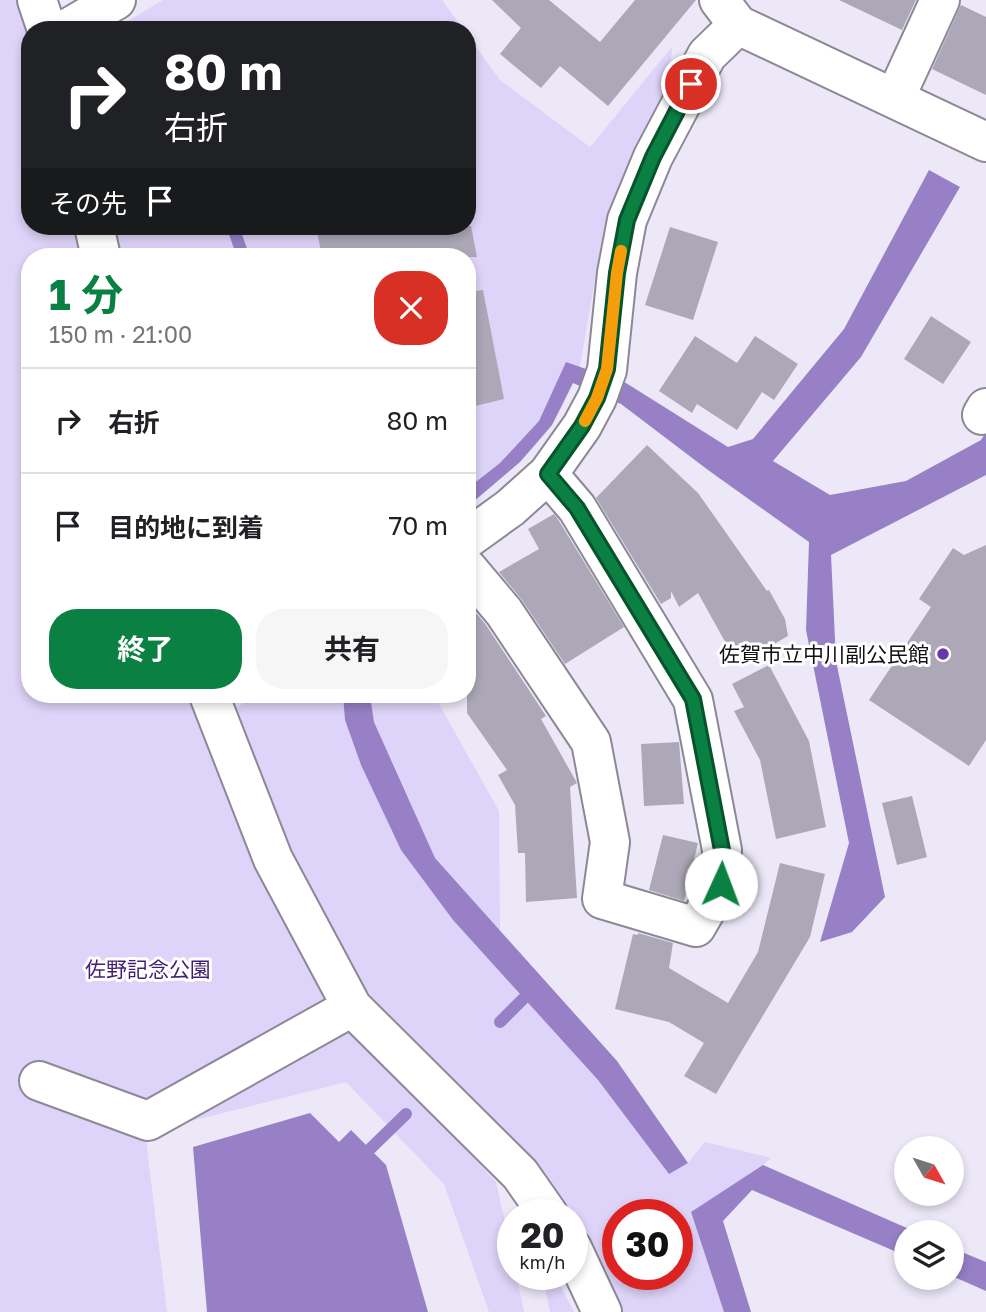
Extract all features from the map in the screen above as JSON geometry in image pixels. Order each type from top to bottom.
[{"type":"street","points":[[37,0],[44,21]]},
{"type":"street","points":[[80,21],[116,0]]},
{"type":"street","points":[[895,98],[940,0]]},
{"type":"street","points":[[476,533],[510,508],[548,474],[582,426],[602,384],[627,220],[653,157],[729,13],[986,142]]},
{"type":"street","points":[[476,579],[504,612],[591,742],[610,842],[602,899],[696,927],[721,884],[722,850],[693,699],[577,508],[548,474]]},
{"type":"street","points":[[212,703],[273,859],[352,1007],[520,1174],[538,1199]]},
{"type":"street","points":[[39,1081],[148,1121],[352,1007]]},
{"type":"street","points":[[588,1283],[601,1312]]},
{"type":"green space","name":"佐野記念公園","points":[[0,0],[22,0],[28,21],[21,21],[21,235],[83,235],[86,248],[21,248],[21,703],[193,703],[260,867],[367,1043],[496,1182],[500,1199],[497,1199],[497,1290],[519,1290],[524,1312],[489,1312],[444,1184],[346,1082],[175,1125],[146,1140],[167,1312],[0,1312]]},
{"type":"green space","points":[[163,0],[442,0],[457,21],[128,21]]},
{"type":"green space","points":[[476,47],[500,80],[590,147],[672,47],[668,98],[623,175],[604,227],[580,366],[551,426],[512,469],[476,499],[476,248],[118,248],[115,235],[476,235]]},
{"type":"green space","points":[[244,703],[344,703],[345,720],[361,765],[401,850],[453,920],[598,1080],[669,1173],[688,1163],[705,1142],[771,1158],[693,1211],[693,1199],[602,1199],[602,1265],[588,1244],[588,1199],[559,1199],[541,1173],[365,989],[286,847],[233,710]]},
{"type":"green space","points":[[371,703],[438,703],[499,811],[500,931],[435,858],[374,722]]},
{"type":"green space","points":[[693,1218],[724,1312],[621,1312],[613,1290],[693,1290]]},
{"type":"green space","points":[[545,1290],[562,1290],[574,1312],[550,1312]]},
{"type":"shaded area","points":[[929,170],[960,187],[861,357],[773,461],[830,495],[906,481],[981,440],[986,432],[986,475],[831,555],[836,661],[885,897],[852,932],[820,942],[849,843],[806,630],[809,542],[621,404],[573,383],[552,425],[520,462],[476,499],[476,482],[500,463],[539,421],[566,362],[626,383],[728,447],[753,439],[844,329]]},
{"type":"shaded area","points":[[229,235],[242,235],[247,248],[234,248]]},
{"type":"shaded area","points":[[344,703],[371,703],[374,722],[435,858],[617,1061],[688,1163],[669,1174],[598,1080],[453,920],[401,850],[361,765],[345,720]]},
{"type":"shaded area","points":[[310,1113],[339,1142],[351,1130],[386,1165],[428,1312],[207,1312],[193,1147]]},
{"type":"shaded area","points":[[763,1165],[894,1222],[894,1251],[752,1190],[723,1221],[751,1312],[724,1312],[693,1218],[693,1211]]},
{"type":"shaded area","points":[[964,1253],[986,1262],[986,1291],[964,1281]]},
{"type":"building","points":[[492,0],[549,0],[600,42],[635,0],[696,0],[608,106],[560,66],[541,88],[500,54],[521,28]]},
{"type":"building","points":[[839,0],[916,0],[902,30]]},
{"type":"building","points":[[961,5],[986,17],[986,95],[932,69]]},
{"type":"building","points":[[670,227],[718,242],[693,320],[645,305]]},
{"type":"building","points":[[318,235],[473,235],[475,248],[320,248]]},
{"type":"building","points":[[483,290],[504,399],[476,406],[476,291]]},
{"type":"building","points":[[931,316],[971,342],[943,384],[904,359]]},
{"type":"building","points":[[695,336],[737,363],[755,336],[798,364],[774,400],[762,392],[737,430],[697,404],[692,413],[659,391]]},
{"type":"building","points":[[647,445],[698,493],[767,591],[769,590],[785,619],[788,636],[738,665],[698,593],[679,607],[671,591],[671,598],[661,604],[596,498]]},
{"type":"building","points":[[554,514],[624,627],[565,664],[522,600],[499,572],[539,549],[528,529]]},
{"type":"building","name":"佐賀市立中川副公民館","points":[[986,545],[986,740],[969,766],[869,700],[931,607],[919,599],[953,548],[964,555]]},
{"type":"building","points":[[476,613],[546,716],[541,719],[577,783],[570,787],[577,898],[526,902],[525,853],[518,853],[515,805],[498,775],[507,770],[467,713],[467,703],[476,703]]},
{"type":"building","points":[[769,665],[809,741],[826,827],[776,839],[760,760],[734,711],[744,707],[732,684]]},
{"type":"building","points":[[679,742],[684,804],[644,806],[641,744]]},
{"type":"building","points":[[912,796],[927,857],[897,865],[882,803]]},
{"type":"building","points":[[663,835],[698,843],[684,901],[649,890]]},
{"type":"building","points":[[780,863],[825,874],[810,937],[716,1094],[684,1076],[704,1043],[669,1022],[615,1009],[633,934],[673,943],[669,968],[728,1003],[758,952]]},
{"type":"waterway","points":[[500,1022],[523,999]]},
{"type":"waterway","points":[[370,1149],[406,1114]]},
{"type":"slow traffic","points":[[585,421],[607,369],[621,251]]},
{"type":"place","name":"佐賀市立中川副公民館","points":[[943,654]]},
{"type":"route","points":[[691,84],[653,157],[627,220],[617,273],[607,369],[597,398],[582,426],[548,474],[577,508],[693,699],[722,850],[721,884]]}]
